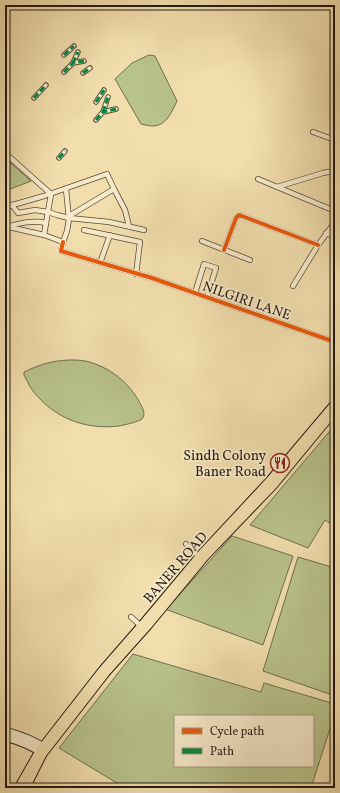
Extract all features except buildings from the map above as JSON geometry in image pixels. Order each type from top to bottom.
[{"type":"main road","name":"BANER ROAD","points":[[43,750],[200,562],[274,485],[278,475],[335,403]]},
{"type":"main road","name":"BANER ROAD","points":[[43,750],[102,669],[141,626],[199,557],[278,475],[335,411]]},
{"type":"main road","points":[[5,731],[38,743],[43,750]]},
{"type":"main road","points":[[5,737],[43,750]]},
{"type":"main road","points":[[18,788],[43,750]]},
{"type":"main road","points":[[26,788],[40,760],[43,750]]},
{"type":"street","points":[[64,55],[74,46]]},
{"type":"street","points":[[64,72],[73,63],[78,52]]},
{"type":"street","points":[[73,63],[84,61]]},
{"type":"street","points":[[83,73],[90,68]]},
{"type":"street","points":[[34,98],[46,85]]},
{"type":"street","points":[[96,102],[104,90]]},
{"type":"street","points":[[96,120],[103,112],[108,97]]},
{"type":"street","points":[[103,112],[116,109]]},
{"type":"street","points":[[313,132],[335,140]]},
{"type":"street","points":[[59,158],[65,151]]},
{"type":"street","points":[[5,153],[51,194]]},
{"type":"street","points":[[277,187],[323,173],[335,173]]},
{"type":"street","points":[[5,206],[51,194],[107,174],[125,210],[129,226]]},
{"type":"street","points":[[258,179],[335,211]]},
{"type":"street","points":[[5,226],[44,235],[63,242],[67,231],[69,217],[66,189]]},
{"type":"street","points":[[69,217],[114,189]]},
{"type":"street","points":[[44,235],[51,194]]},
{"type":"street","points":[[12,205],[18,214],[35,210],[69,217],[109,222],[144,230]]},
{"type":"street","points":[[224,250],[236,218],[240,215],[318,245]]},
{"type":"street","points":[[5,226],[38,221],[46,223]]},
{"type":"street","points":[[292,286],[326,233],[335,222]]},
{"type":"street","points":[[84,230],[140,242],[136,274]]},
{"type":"street","points":[[326,233],[335,236]]},
{"type":"street","points":[[100,263],[110,235]]},
{"type":"street","points":[[202,241],[250,260]]},
{"type":"street","name":"NILGIRI LANE","points":[[63,242],[61,251],[152,278],[335,342]]},
{"type":"street","points":[[195,293],[204,264],[216,268],[207,297]]},
{"type":"street","points":[[186,544],[199,557]]},
{"type":"street","points":[[131,617],[141,626]]},
{"type":"green space","points":[[149,55],[155,56],[177,101],[166,120],[159,125],[154,126],[141,124],[115,79],[132,63]]},
{"type":"green space","points":[[5,158],[31,181],[5,191]]},
{"type":"green space","points":[[69,360],[94,363],[118,377],[131,390],[141,405],[144,413],[142,419],[119,426],[106,427],[82,424],[60,415],[41,400],[32,389],[24,375],[24,372],[46,363]]},
{"type":"green space","points":[[335,425],[335,527],[325,520],[308,548],[250,525]]},
{"type":"green space","points":[[232,536],[293,556],[263,645],[165,609]]},
{"type":"green space","points":[[298,557],[335,568],[335,696],[263,671]]},
{"type":"green space","points":[[133,654],[261,692],[264,683],[335,704],[335,713],[311,788],[125,788],[59,748]]},
{"type":"marked path","points":[[64,55],[74,46]]},
{"type":"marked path","points":[[73,63],[78,52]]},
{"type":"marked path","points":[[64,72],[73,63],[84,61]]},
{"type":"marked path","points":[[83,73],[90,68]]},
{"type":"marked path","points":[[34,98],[46,85]]},
{"type":"marked path","points":[[96,102],[104,90]]},
{"type":"marked path","points":[[103,112],[108,97]]},
{"type":"marked path","points":[[96,120],[103,112],[116,109]]},
{"type":"marked path","points":[[59,158],[65,151]]},
{"type":"cycle path","points":[[224,250],[236,218],[239,215],[318,245]]},
{"type":"cycle path","points":[[63,242],[61,251],[152,278],[335,342]]},
{"type":"place","name":"Sindh Colony Baner Road","points":[[280,463]]}]
